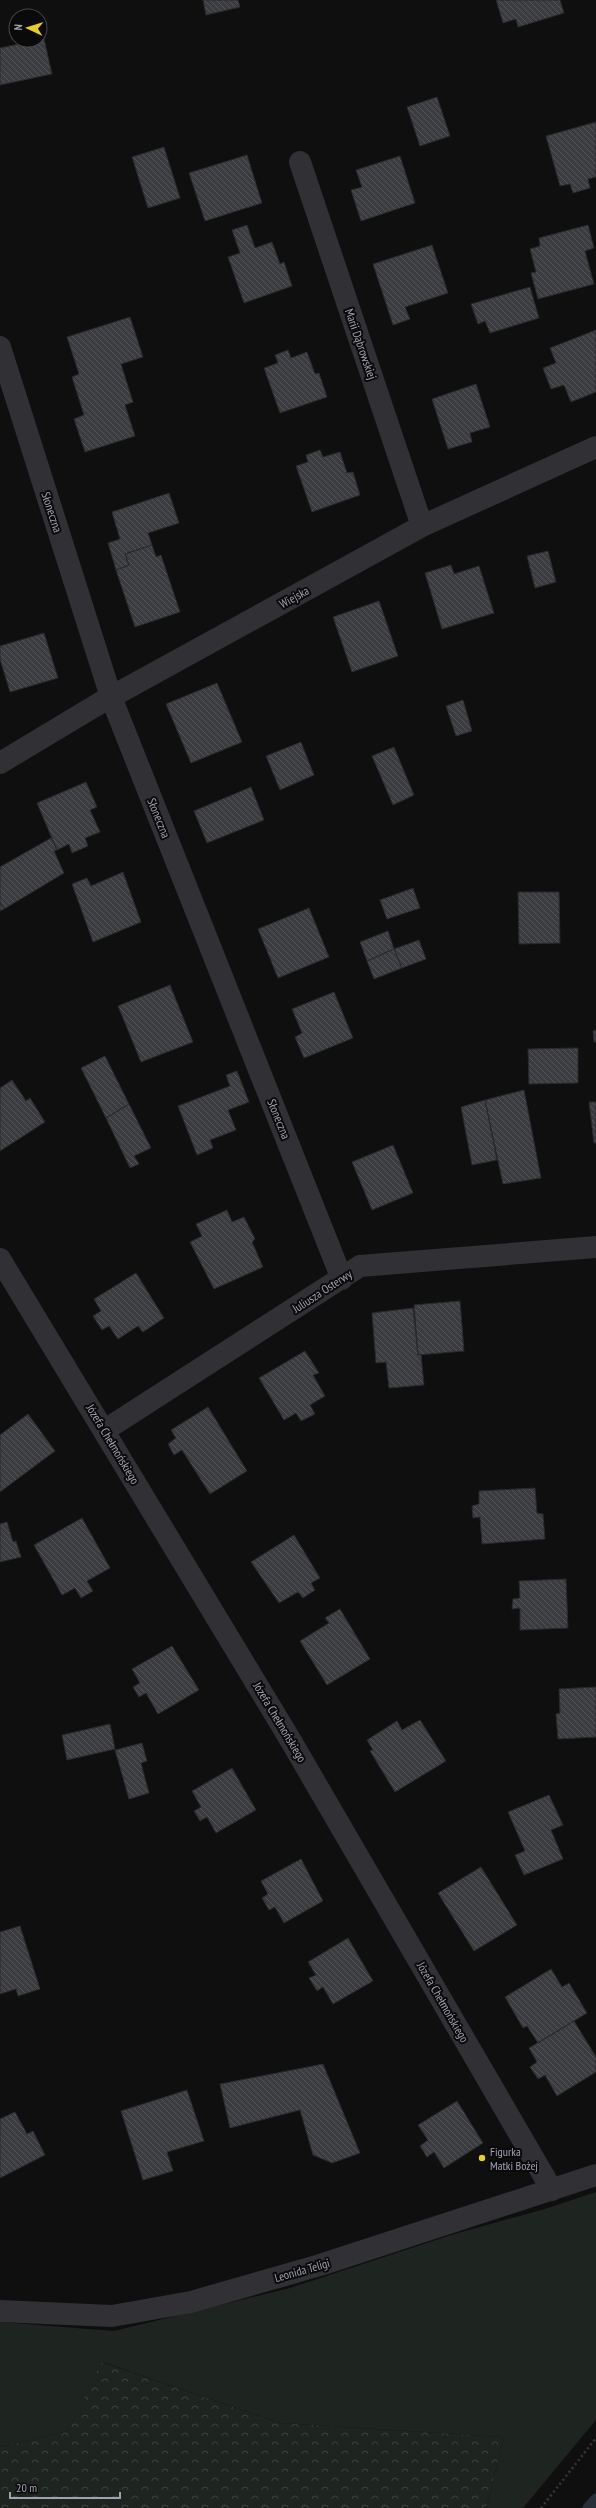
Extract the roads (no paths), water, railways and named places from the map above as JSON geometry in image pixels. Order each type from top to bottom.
[{"type":"street","name":"Marii Dąbrowskiej","points":[[300,162],[422,526]]},
{"type":"street","name":"Słoneczna","points":[[0,347],[111,697],[342,1279]]},
{"type":"street","name":"Wiejska","points":[[0,763],[111,697],[422,526],[596,447]]},
{"type":"street","name":"Juliusza Osterwy","points":[[105,1430],[360,1266],[596,1247]]},
{"type":"street","name":"Józefa Chełmońskiego","points":[[0,1259],[105,1430],[291,1741],[552,2190]]},
{"type":"street","name":"Leonida Teligi","points":[[0,2311],[112,2316],[191,2302],[320,2265],[596,2175]]},
{"type":"waterway","points":[[588,2508],[596,2499]]},
{"type":"place","name":"Figurka Matki Bożej","points":[[482,2158]]}]
